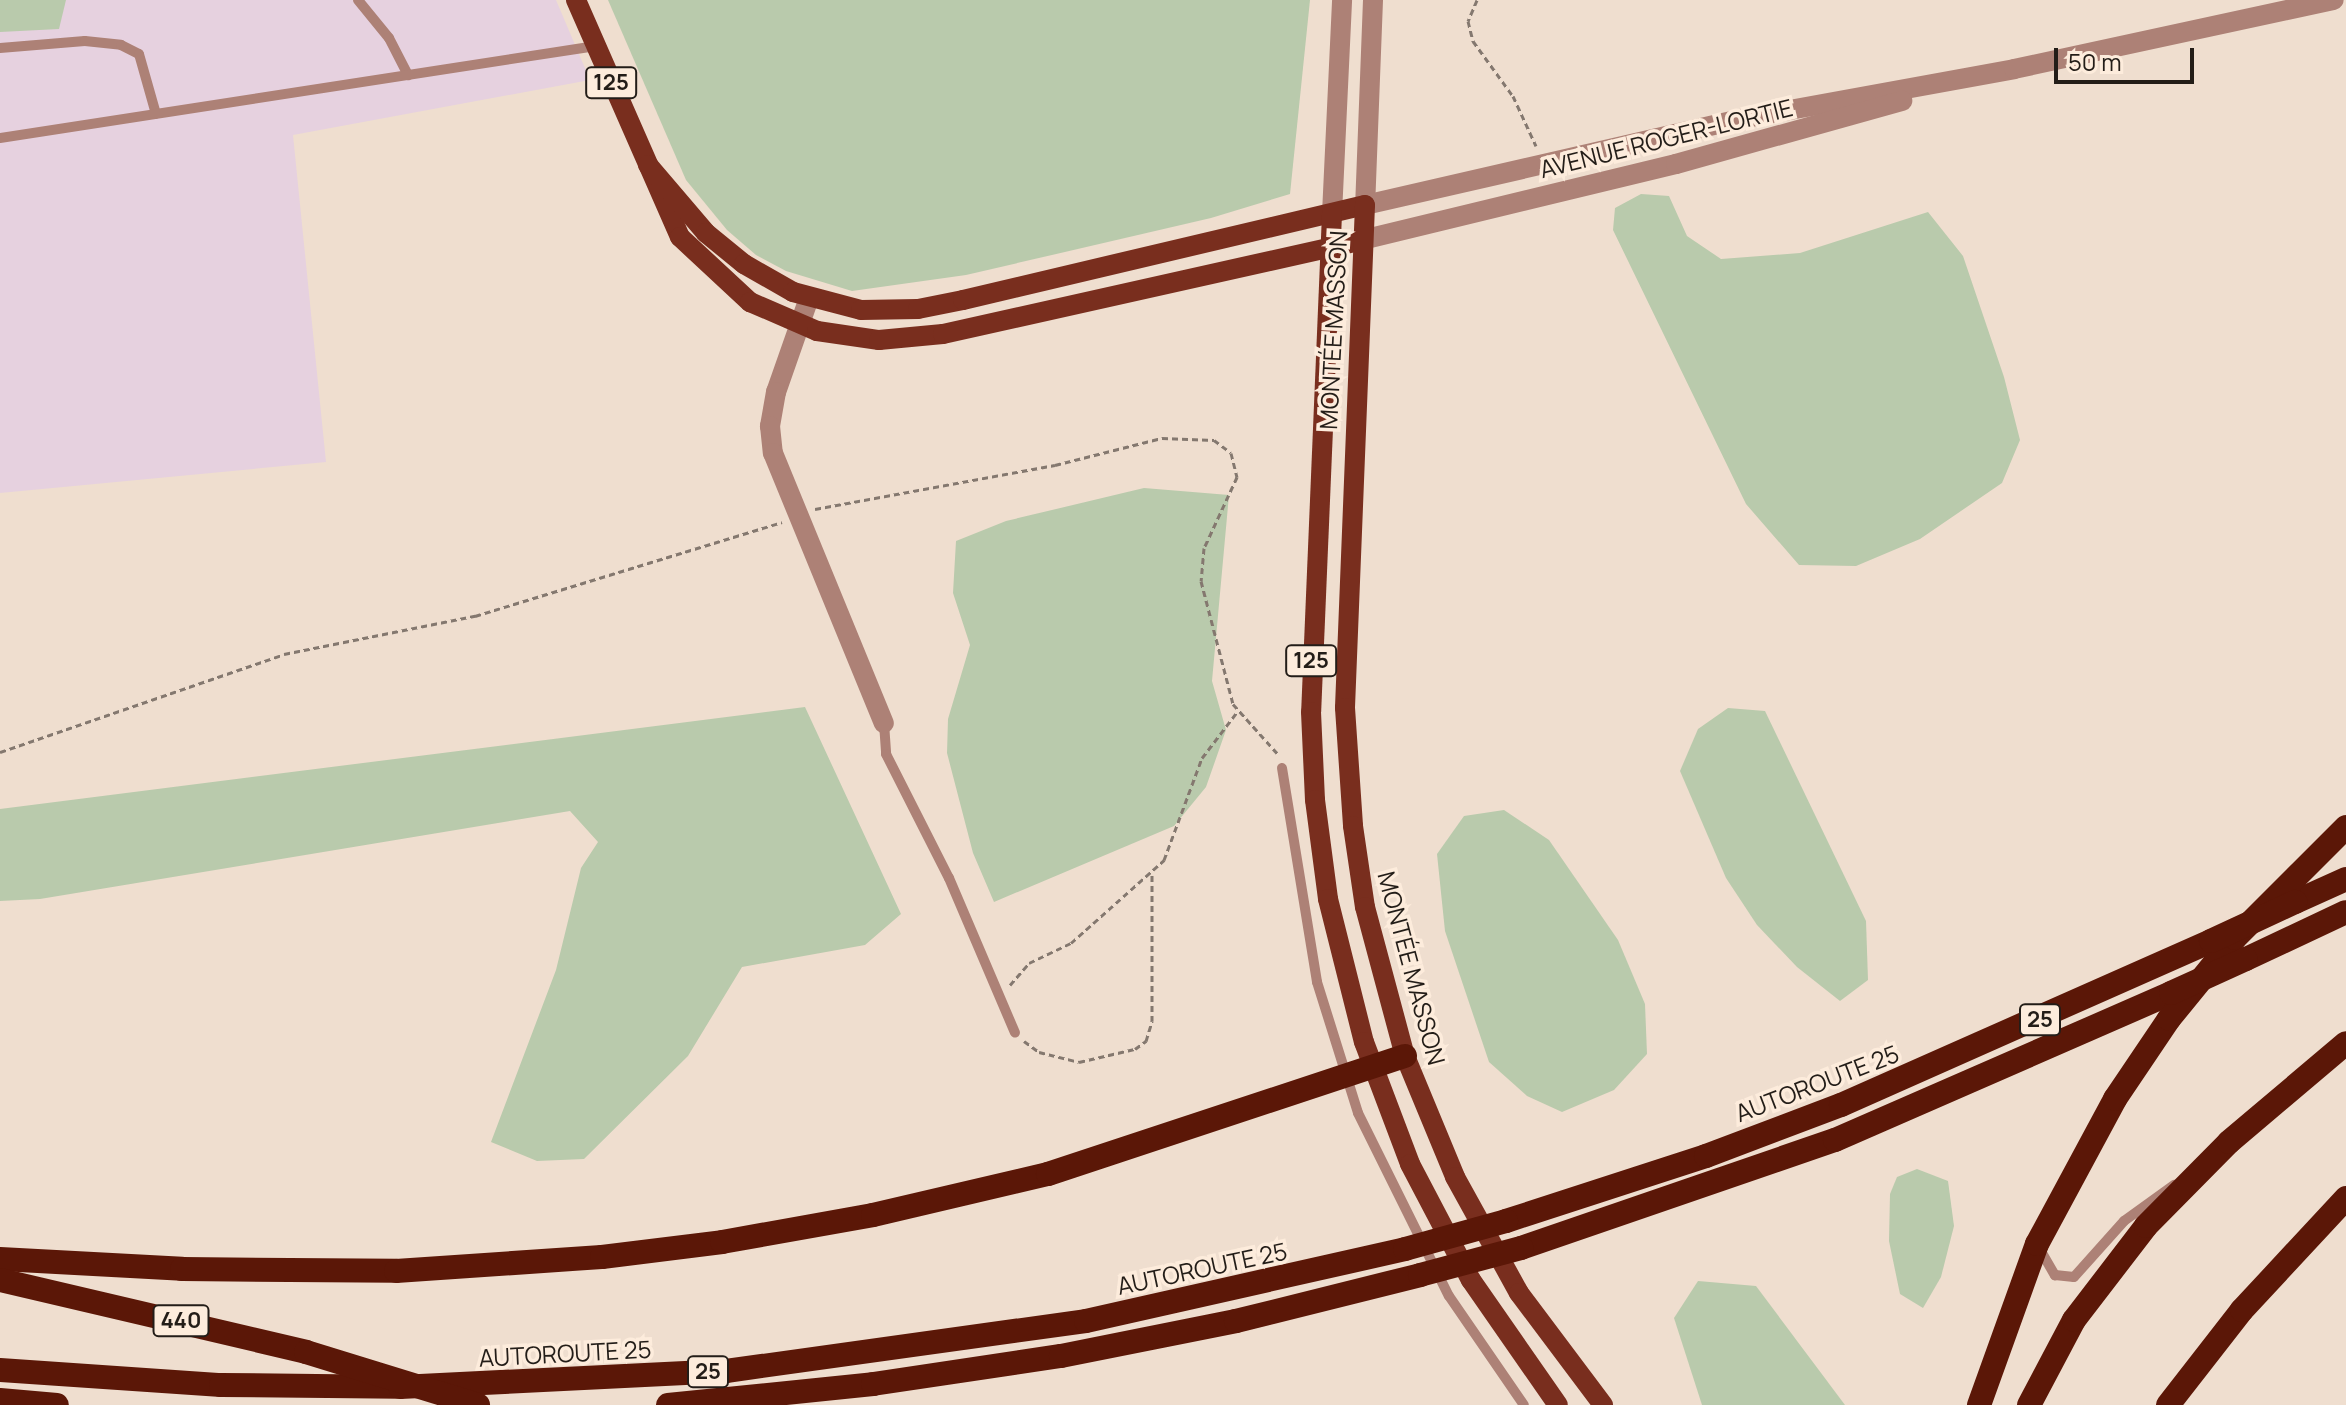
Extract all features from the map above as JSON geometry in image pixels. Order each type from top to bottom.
[{"type":"highway","points":[[1979,1405],[2037,1244],[2094,1135],[2169,1019],[2235,938],[2346,827]]},
{"type":"highway","name":"AUTOROUTE 25","points":[[0,1370],[177,1383],[400,1387],[726,1371],[1086,1321],[1405,1249],[1506,1221],[1706,1156],[1867,1095],[2346,879]]},
{"type":"highway","name":"25","points":[[668,1405],[873,1384],[1061,1356],[1236,1321],[1521,1248],[1716,1184],[1878,1123],[2346,912]]},
{"type":"highway","points":[[2029,1405],[2097,1287],[2199,1170],[2346,1043]]},
{"type":"highway","points":[[0,1259],[209,1270],[382,1271],[653,1252],[828,1224],[992,1189],[1147,1145],[1405,1056]]},
{"type":"highway","points":[[2168,1405],[2260,1289],[2346,1198]]},
{"type":"highway","name":"440","points":[[0,1280],[306,1352],[478,1405]]},
{"type":"highway","points":[[0,1400],[57,1405]]},
{"type":"main road","name":"MONTÉE MASSON","points":[[576,0],[671,222],[696,257],[750,302],[799,325],[858,339],[916,339],[1329,247]]},
{"type":"main road","name":"MONTÉE MASSON","points":[[648,165],[674,199],[724,249],[762,276],[809,298],[861,310],[918,309],[1332,214],[1312,617],[1312,769],[1335,935],[1372,1069],[1410,1164],[1457,1256],[1558,1405]]},
{"type":"main road","name":"MONTÉE MASSON","points":[[1365,205],[1346,734],[1365,907],[1405,1056],[1455,1177],[1505,1271],[1603,1405]]},
{"type":"main road","name":"AVENUE ROGER-LORTIE","points":[[1332,214],[1365,205]]},
{"type":"main road","name":"AVENUE ROGER-LORTIE","points":[[1329,247],[1362,240]]},
{"type":"street","points":[[1332,214],[1342,0]]},
{"type":"street","points":[[1365,205],[1373,0]]},
{"type":"street","name":"AVENUE ROGER-LORTIE","points":[[1365,205],[1740,119],[2014,69],[2334,0]]},
{"type":"street","name":"AVENUE ROGER-LORTIE","points":[[1362,240],[1748,146],[2014,69]]},
{"type":"street","points":[[809,298],[770,426],[773,453],[795,516],[884,723]]},
{"type":"lane","points":[[358,0],[389,38],[408,75]]},
{"type":"lane","points":[[0,48],[85,41],[121,45],[139,54],[156,114]]},
{"type":"lane","points":[[0,138],[596,46]]},
{"type":"lane","points":[[884,723],[886,754],[949,878],[1015,1033]]},
{"type":"lane","points":[[1282,768],[1317,982],[1346,1077],[1371,1142],[1436,1271],[1524,1405]]},
{"type":"lane","points":[[2037,1244],[2055,1275],[2074,1277],[2138,1209],[2199,1170]]},
{"type":"path","points":[[1477,0],[1468,21],[1473,41],[1513,96],[1543,164]]},
{"type":"path","points":[[0,752],[284,654],[475,616],[758,534],[795,516],[1055,465],[1136,442],[1193,437],[1214,440],[1231,453],[1237,477],[1204,548],[1201,581],[1237,712],[1275,751],[1282,768]]},
{"type":"path","points":[[999,996],[1029,963],[1071,943],[1152,872],[1175,840],[1209,743],[1237,712]]},
{"type":"path","points":[[1015,1033],[1039,1052],[1079,1062],[1135,1049],[1146,1041],[1152,1021],[1152,872]]},
{"type":"shaded area","points":[[0,0],[556,0],[590,80],[293,135],[326,462],[0,493]]},
{"type":"green space","points":[[0,0],[66,0],[59,29],[0,32]]},
{"type":"green space","points":[[608,0],[1310,0],[1290,194],[1211,218],[966,275],[852,291],[786,271],[756,255],[727,230],[686,180]]},
{"type":"green space","points":[[1641,194],[1669,196],[1687,236],[1721,259],[1800,253],[1928,212],[1963,256],[2004,377],[2020,440],[2002,483],[1920,539],[1856,566],[1799,565],[1746,504],[1613,230],[1615,208]]},
{"type":"green space","points":[[1144,488],[1229,495],[1212,681],[1226,730],[1206,787],[1174,826],[994,902],[973,853],[947,753],[948,719],[970,645],[953,593],[956,541],[1006,521]]},
{"type":"green space","points":[[805,707],[901,914],[865,945],[742,967],[688,1056],[584,1159],[537,1161],[491,1142],[556,970],[581,868],[598,842],[570,811],[40,899],[0,901],[0,809]]},
{"type":"green space","points":[[1728,708],[1765,711],[1866,921],[1868,980],[1840,1001],[1797,967],[1757,925],[1726,878],[1680,771],[1698,729]]},
{"type":"green space","points":[[1504,810],[1549,840],[1618,940],[1645,1004],[1647,1054],[1614,1090],[1562,1112],[1527,1096],[1489,1062],[1445,931],[1437,854],[1464,816]]},
{"type":"green space","points":[[1917,1169],[1948,1181],[1954,1226],[1941,1277],[1923,1308],[1900,1294],[1889,1241],[1890,1194],[1897,1177]]},
{"type":"green space","points":[[1698,1281],[1756,1286],[1845,1405],[1702,1405],[1674,1318]]}]
